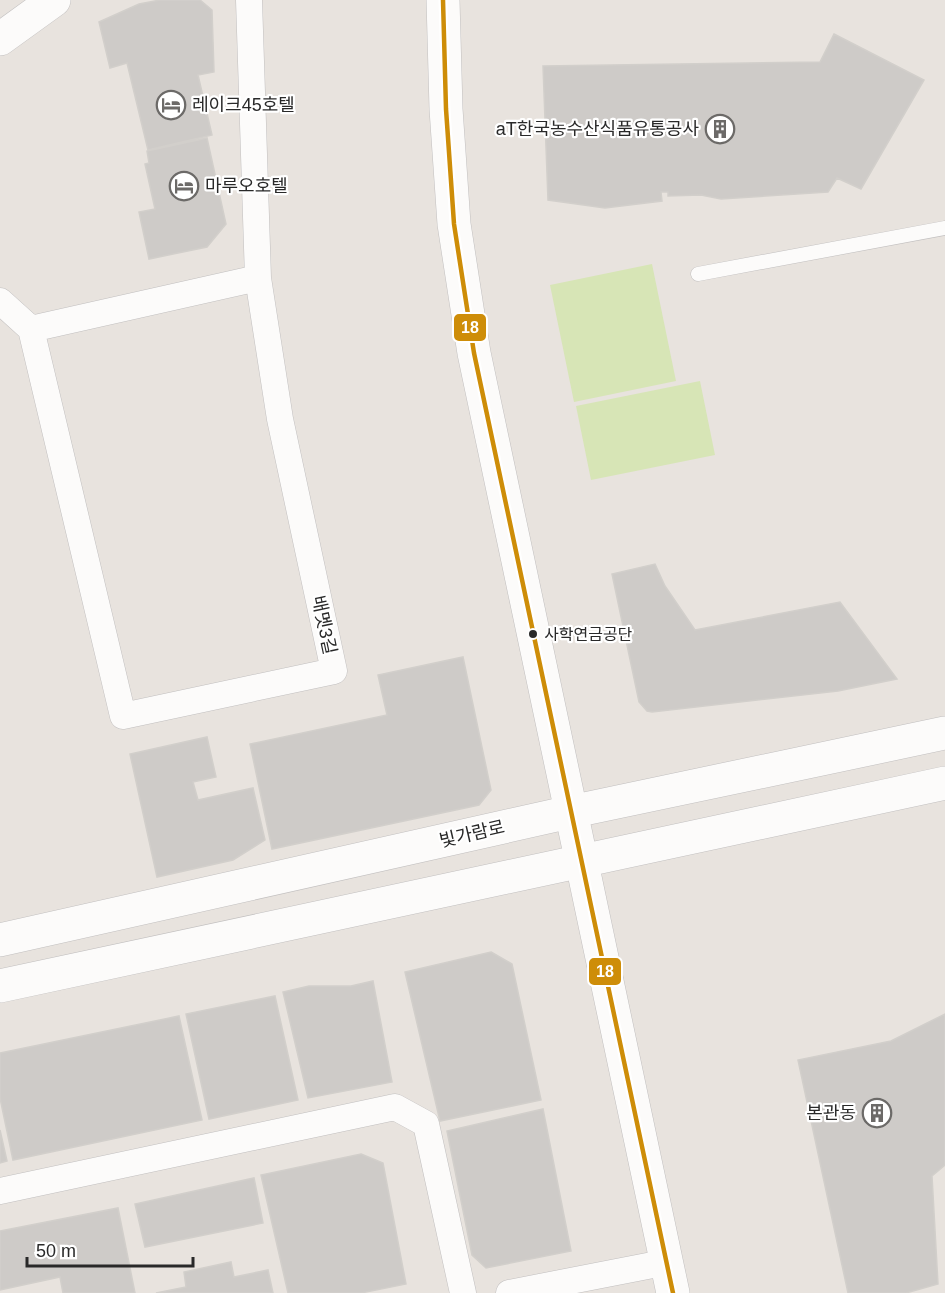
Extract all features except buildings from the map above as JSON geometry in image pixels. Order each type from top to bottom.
[{"type":"main road","points":[[0,39],[54,0]]},
{"type":"main road","points":[[442,0],[453,213],[474,352],[673,1293]]},
{"type":"main road","name":"빛가람로","points":[[0,940],[570,812],[945,733]]},
{"type":"main road","points":[[0,986],[945,783]]},
{"type":"street","name":"배멧3길","points":[[31,329],[123,716],[334,671],[280,419],[258,278],[249,0]]},
{"type":"street","points":[[0,301],[31,329],[258,278]]},
{"type":"street","points":[[0,1191],[395,1107],[426,1124],[463,1293]]},
{"type":"street","points":[[508,1293],[668,1262]]},
{"type":"lane","points":[[698,274],[945,228]]},
{"type":"green space","points":[[652,264],[676,381],[574,402],[550,285]]},
{"type":"green space","points":[[700,381],[715,455],[591,480],[576,406]]},
{"type":"transit line","name":"18","points":[[443,0],[446,109],[454,224],[474,353],[673,1293]]},
{"type":"place","name":"레이크45호텔","points":[[171,105]]},
{"type":"place","name":"aT한국농수산식품유통공사","points":[[720,129]]},
{"type":"place","name":"마루오호텔","points":[[184,186]]},
{"type":"place","name":"사학연금공단","points":[[533,634]]},
{"type":"place","name":"본관동","points":[[877,1113]]}]
